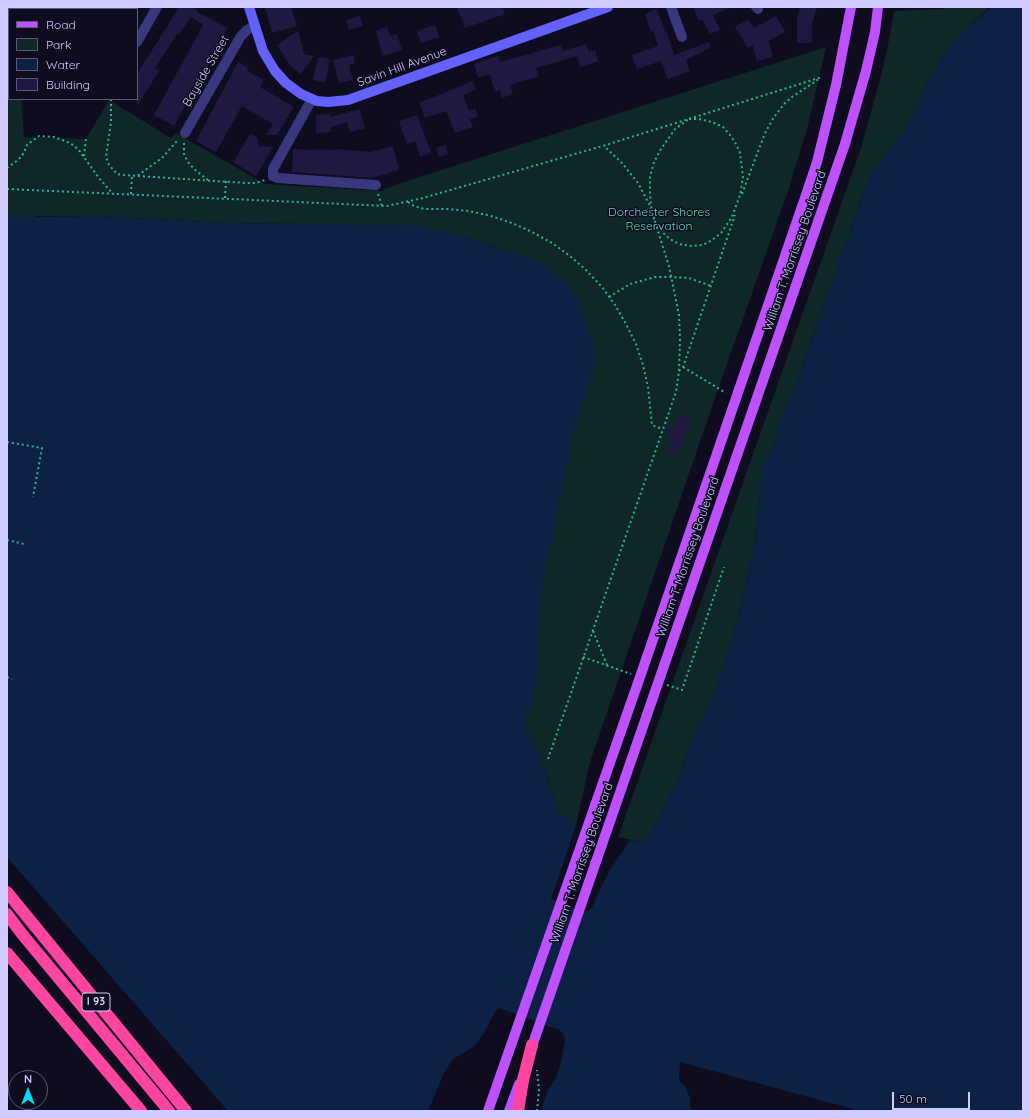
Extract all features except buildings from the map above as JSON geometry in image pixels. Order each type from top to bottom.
[{"type":"highway","name":"I 93","points":[[7,892],[186,1111]]},
{"type":"highway","name":"I 93","points":[[7,914],[169,1111]]},
{"type":"highway","name":"I 93","points":[[7,922],[25,947],[160,1111]]},
{"type":"highway","points":[[7,953],[141,1111]]},
{"type":"highway","points":[[518,1111],[523,1080],[532,1045]]},
{"type":"main road","name":"William T. Morrissey Boulevard","points":[[488,1111],[640,677],[817,162],[836,85],[851,7]]},
{"type":"main road","name":"William T. Morrissey Boulevard","points":[[509,1111],[845,144],[866,71],[875,32],[878,7]]},
{"type":"street","points":[[138,40],[157,7]]},
{"type":"street","name":"Savin Hill Avenue","points":[[250,7],[254,26],[263,51],[275,71],[294,89],[312,99],[328,102],[348,100],[608,7]]},
{"type":"street","points":[[671,7],[682,37]]},
{"type":"street","name":"Bayside Street","points":[[185,133],[241,36],[254,26]]},
{"type":"street","points":[[312,99],[273,169],[273,176],[278,178],[376,185]]},
{"type":"path","points":[[7,189],[386,206],[408,202],[604,146],[689,119],[822,77],[792,97],[774,117],[765,133],[738,202],[732,218],[721,233],[703,245],[691,246],[679,244],[662,232],[655,222],[651,206],[650,177],[654,162],[660,149],[682,123],[689,119],[699,119],[712,122],[723,128],[730,135],[736,144],[742,163],[743,177],[738,202],[730,232],[683,367],[679,371]]},
{"type":"path","points":[[112,100],[111,122],[106,147],[106,160],[113,171],[117,174],[256,183],[262,182],[273,176]]},
{"type":"path","points":[[137,176],[165,155],[175,142],[185,133]]},
{"type":"path","points":[[185,133],[183,145],[184,154],[194,169],[208,180]]},
{"type":"path","points":[[7,168],[18,160],[23,154],[27,145],[39,136],[54,136],[70,143],[84,156],[99,178],[112,193]]},
{"type":"path","points":[[84,156],[86,139]]},
{"type":"path","points":[[548,758],[676,392],[679,371],[680,327],[671,276],[649,204],[638,183],[622,163],[604,146]]},
{"type":"path","points":[[131,194],[132,176]]},
{"type":"path","points":[[225,198],[226,181]]},
{"type":"path","points":[[408,202],[414,206],[424,209],[469,211],[512,223],[552,243],[586,270],[609,297],[626,324],[636,344],[648,387],[652,425],[662,429]]},
{"type":"path","points":[[609,297],[623,287],[638,281],[655,277],[671,276],[689,278],[711,286]]},
{"type":"path","points":[[683,367],[726,393]]},
{"type":"path","points":[[7,442],[42,448],[33,497]]},
{"type":"path","points":[[7,540],[24,544]]},
{"type":"path","points":[[658,682],[682,690],[724,567]]},
{"type":"path","points":[[592,630],[606,665]]},
{"type":"path","points":[[583,657],[640,677]]},
{"type":"path","points":[[7,677],[12,679]]},
{"type":"path","points":[[537,1069],[539,1090],[537,1111]]},
{"type":"green space","name":"Dorchester Shores Reservation","points":[[7,7],[13,7],[8,8],[8,100],[21,100],[24,137],[86,139],[109,100],[171,138],[176,133],[265,184],[381,191],[401,183],[826,47],[807,129],[788,191],[590,762],[576,825],[558,812],[539,754],[526,727],[512,252],[463,236],[394,225],[224,223],[101,216],[36,216],[7,280]]},
{"type":"green space","points":[[948,7],[987,7],[988,9],[967,27],[946,52],[927,83],[910,122],[872,174],[862,197],[793,394],[785,408],[775,442],[768,454],[761,482],[756,538],[747,581],[735,630],[714,695],[695,734],[674,789],[645,843],[618,837],[861,148],[882,72],[894,11],[942,9]]},
{"type":"water","points":[[992,7],[1023,7],[1023,1111],[860,1111],[680,1062],[679,1081],[685,1086],[690,1098],[691,1111],[541,1111],[547,1092],[556,1077],[561,1063],[565,1041],[564,1036],[560,1030],[499,1008],[496,1010],[475,1046],[453,1059],[444,1073],[428,1111],[228,1111],[7,857],[7,217],[101,216],[224,223],[411,225],[463,236],[519,253],[543,264],[563,279],[573,291],[582,311],[595,354],[593,371],[572,436],[545,568],[539,618],[536,685],[532,702],[525,715],[526,727],[539,754],[558,812],[576,825],[551,899],[584,912],[591,909],[608,873],[630,840],[645,843],[674,789],[695,734],[714,695],[735,630],[747,581],[756,538],[763,467],[775,442],[785,408],[793,394],[862,197],[872,174],[910,122],[927,83],[946,52],[967,27]]}]
